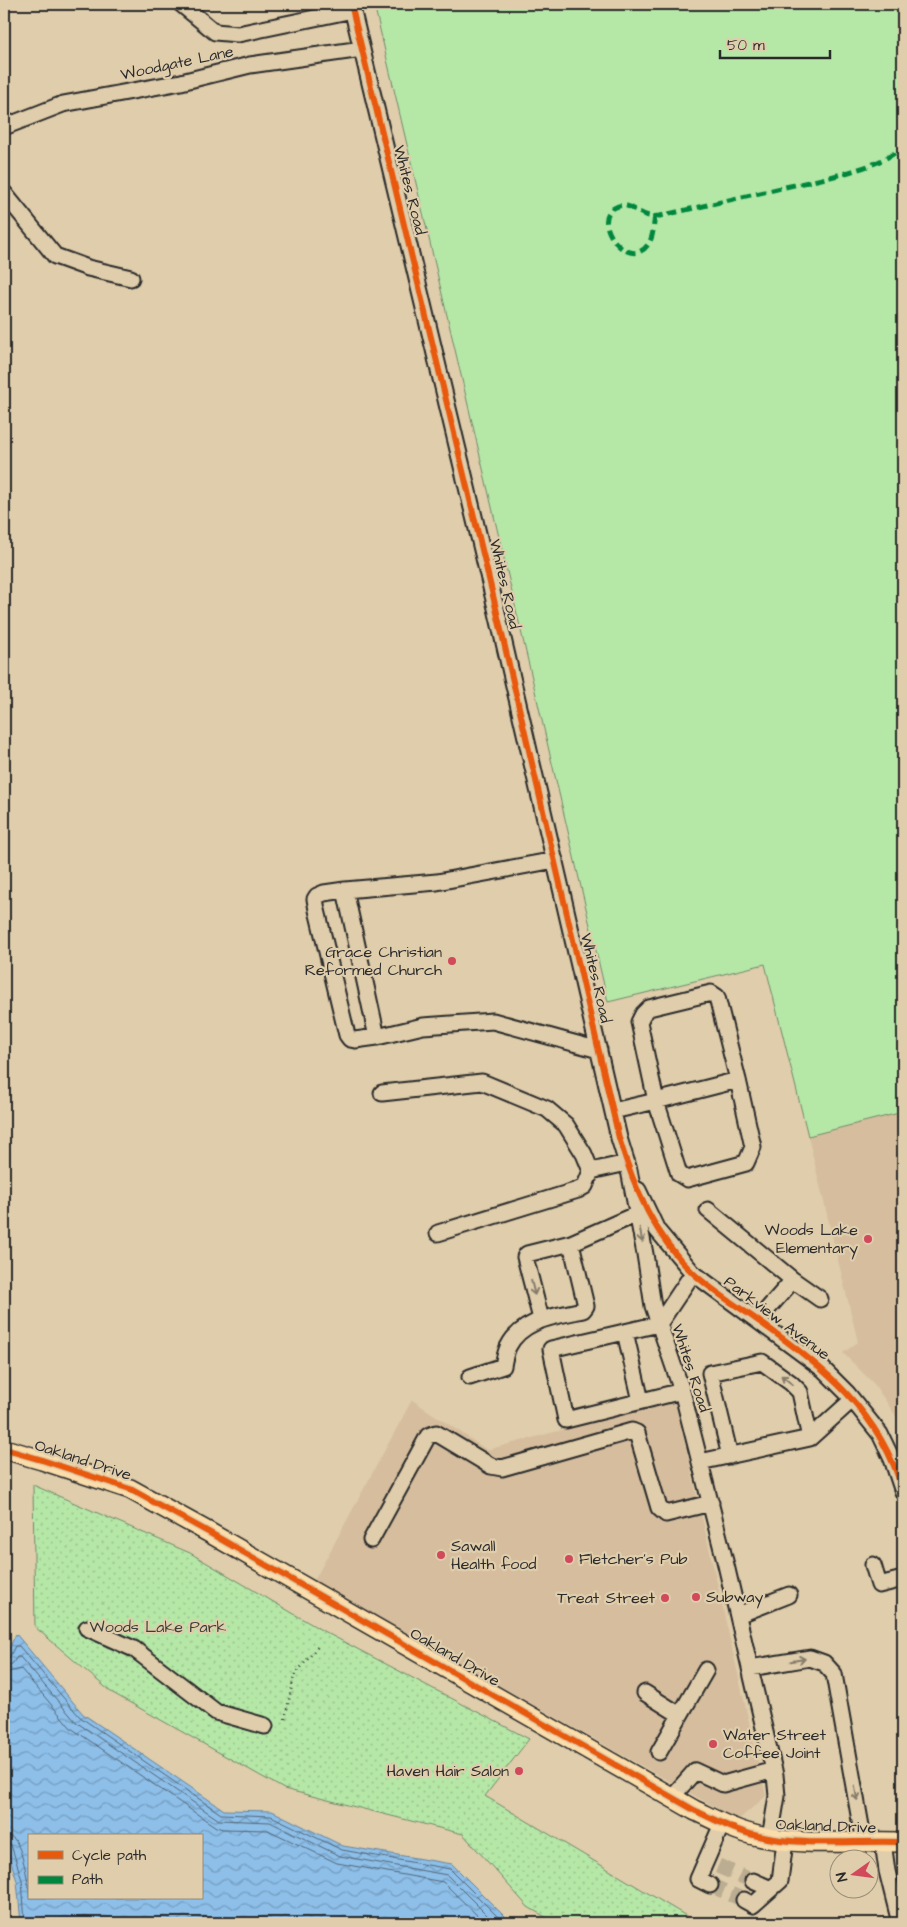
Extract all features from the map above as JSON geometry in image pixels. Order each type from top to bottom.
[{"type":"main road","name":"Oakland Drive","points":[[4,1449],[130,1490],[236,1548],[722,1824],[743,1832],[778,1840],[903,1842]]},
{"type":"street","name":"Woodgate Lane","points":[[181,4],[216,32],[238,34],[352,7]]},
{"type":"street","name":"Whites Road","points":[[352,7],[493,594],[613,1111],[628,1167],[653,1306],[682,1390],[711,1503],[774,1770],[777,1796],[780,1881],[771,1889]]},
{"type":"street","name":"Woodgate Lane","points":[[4,127],[63,104],[181,82],[250,65],[362,49]]},
{"type":"street","points":[[4,193],[55,256],[88,268],[131,278]]},
{"type":"street","points":[[555,860],[437,882],[345,890],[317,896],[315,899],[316,910],[347,1034],[350,1039],[377,1037],[423,1026],[493,1021],[599,1050]]},
{"type":"street","points":[[345,890],[377,1037]]},
{"type":"street","points":[[711,993],[717,997],[753,1147],[746,1163],[687,1179],[679,1174],[656,1101],[639,1022],[643,1014],[650,1008],[711,993]]},
{"type":"street","points":[[613,1111],[738,1080]]},
{"type":"street","points":[[382,1093],[482,1082],[548,1109],[566,1125],[584,1154],[591,1172],[585,1186],[578,1190],[438,1233]]},
{"type":"street","points":[[591,1172],[628,1167]]},
{"type":"street","name":"Parkview Avenue","points":[[628,1167],[657,1230],[693,1273],[823,1369],[852,1400],[880,1434],[892,1458],[903,1492]]},
{"type":"street","points":[[708,1210],[793,1280],[820,1299]]},
{"type":"street","points":[[540,1319],[525,1257],[527,1254],[571,1243],[637,1214]]},
{"type":"street","points":[[470,1377],[503,1366],[508,1346],[522,1330],[540,1319],[583,1310],[586,1306],[571,1243]]},
{"type":"street","points":[[682,1390],[566,1420],[551,1349],[659,1324],[693,1273]]},
{"type":"street","points":[[758,1320],[793,1280]]},
{"type":"street","points":[[625,1332],[641,1401]]},
{"type":"street","points":[[730,1456],[710,1373],[762,1362],[792,1383],[800,1392],[810,1438]]},
{"type":"street","points":[[700,1462],[810,1438],[852,1400]]},
{"type":"street","points":[[371,1540],[428,1436],[436,1433],[490,1466],[502,1468],[632,1431],[637,1433],[659,1508],[666,1514],[711,1503]]},
{"type":"street","points":[[873,1565],[879,1585],[903,1579]]},
{"type":"street","points":[[738,1615],[789,1595]]},
{"type":"street","points":[[87,1628],[134,1649],[216,1712],[265,1726]]},
{"type":"street","points":[[750,1668],[810,1658],[824,1663],[834,1674],[873,1843],[887,1871],[900,1923]]},
{"type":"street","points":[[659,1752],[706,1670]]},
{"type":"street","points":[[645,1693],[680,1715]]},
{"type":"street","points":[[672,1797],[695,1771],[723,1784],[774,1770]]},
{"type":"street","points":[[710,1885],[698,1879],[712,1863],[722,1824]]},
{"type":"street","points":[[744,1900],[753,1905],[771,1889],[753,1881]]},
{"type":"path","points":[[285,1719],[294,1676],[319,1645]]},
{"type":"shaded area","name":"Woods Lake Elementary","points":[[903,1112],[903,1426],[874,1384],[843,1353],[858,1342],[808,1136]]},
{"type":"shaded area","points":[[412,1400],[487,1450],[675,1400],[766,1796],[738,1820],[314,1581]]},
{"type":"green space","points":[[374,4],[903,4],[903,1112],[808,1136],[765,964],[608,1002]]},
{"type":"green space","name":"Woods Lake Park","points":[[33,1485],[190,1553],[323,1631],[529,1739],[485,1796],[698,1923],[556,1923],[528,1907],[463,1834],[284,1789],[111,1692],[35,1627]]},
{"type":"water","points":[[16,1634],[83,1714],[224,1810],[272,1811],[343,1846],[452,1864],[511,1923],[21,1923],[17,1881],[4,1840],[4,1659]]},
{"type":"tunnel","points":[[718,1866],[753,1881]]},
{"type":"tunnel","points":[[710,1885],[744,1900]]},
{"type":"marked path","points":[[655,216],[654,220],[653,234],[651,240],[641,251],[631,252],[622,249],[609,232],[607,222],[609,213],[616,207],[625,206],[649,216],[653,216],[654,216],[656,216],[660,216],[844,174],[879,162],[903,146]]},
{"type":"cycle path","points":[[351,4],[495,604],[619,1138],[632,1175],[647,1211],[657,1228],[693,1273],[716,1292],[805,1355],[846,1393],[865,1415],[880,1438],[893,1464],[903,1492]]},
{"type":"cycle path","points":[[4,1449],[130,1489],[694,1810],[725,1825],[758,1836],[794,1841],[903,1842]]},
{"type":"place","name":"Grace Christian Reformed Church","points":[[452,961]]},
{"type":"place","name":"Woods Lake Elementary","points":[[868,1239]]},
{"type":"place","name":"Sawall Health food","points":[[441,1555]]},
{"type":"place","name":"Fletcher's Pub","points":[[569,1559]]},
{"type":"place","name":"Subway","points":[[696,1597]]},
{"type":"place","name":"Treat Street","points":[[665,1598]]},
{"type":"place","name":"Water Street Coffee Joint","points":[[713,1744]]},
{"type":"place","name":"Haven Hair Salon","points":[[519,1771]]}]
